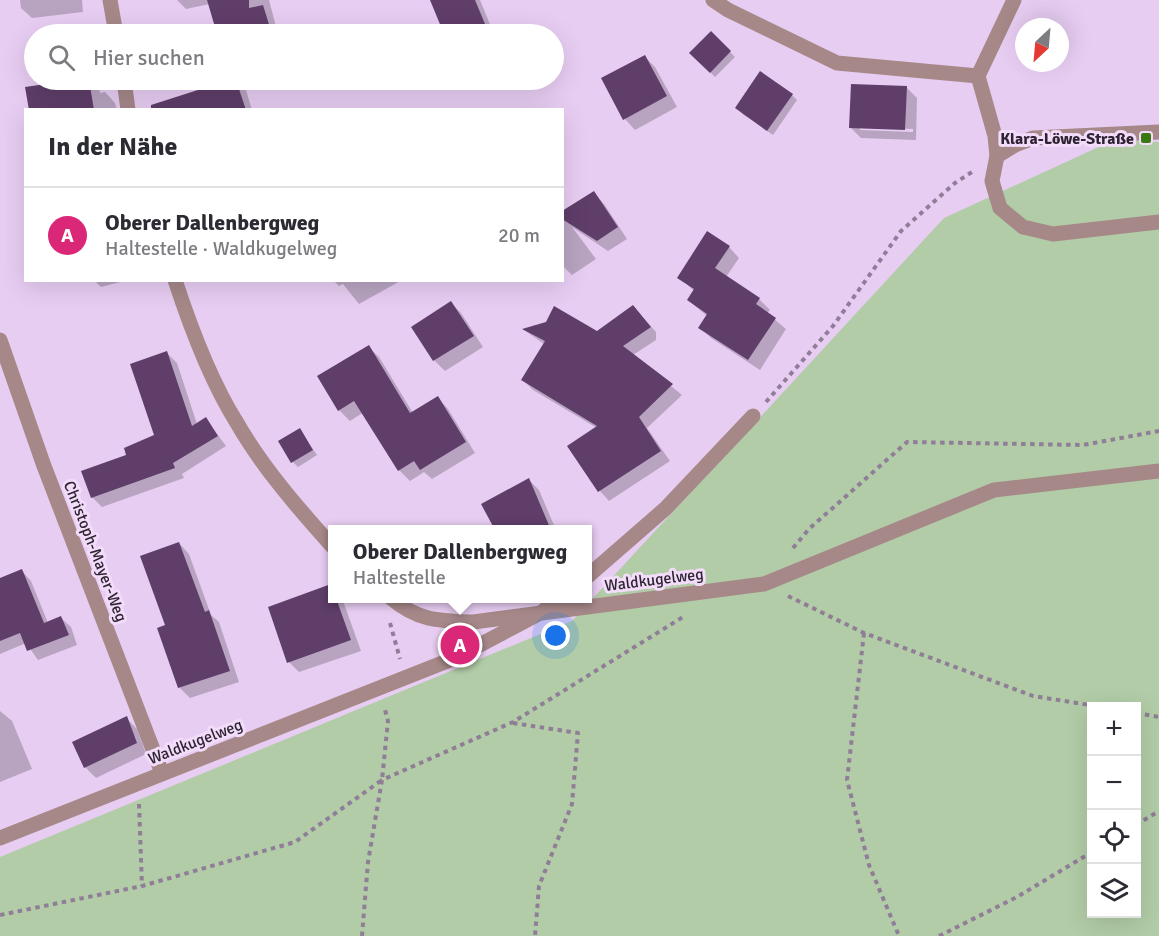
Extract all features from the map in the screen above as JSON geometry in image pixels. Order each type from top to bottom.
[{"type":"street","points":[[110,0],[114,24]]},
{"type":"street","points":[[713,0],[728,10],[837,63],[978,76]]},
{"type":"street","points":[[1014,0],[978,76],[995,136],[998,156],[992,181],[1000,208],[1023,227],[1053,234],[1159,222]]},
{"type":"street","points":[[125,90],[128,108]]},
{"type":"street","points":[[998,156],[1015,145],[1033,138],[1159,132]]},
{"type":"street","points":[[176,282],[193,333],[236,423],[296,506],[328,541]]},
{"type":"street","name":"Christoph-Mayer-Weg","points":[[0,340],[52,487],[162,773]]},
{"type":"street","points":[[592,573],[666,508],[753,416]]},
{"type":"street","name":"Waldkugelweg","points":[[0,838],[455,658],[542,612],[764,584],[994,490],[1159,471]]},
{"type":"street","points":[[396,603],[403,609],[433,621],[473,622],[542,612],[553,603]]},
{"type":"path","points":[[753,416],[833,326],[901,231],[955,183],[998,156]]},
{"type":"path","points":[[786,557],[809,529],[907,442],[1083,445],[1159,431]]},
{"type":"path","points":[[764,584],[864,633],[1033,696],[1087,705]]},
{"type":"path","points":[[0,915],[142,886],[295,842],[382,780],[513,722],[686,615]]},
{"type":"path","points":[[389,620],[405,677]]},
{"type":"path","points":[[864,633],[847,780],[869,865],[899,936]]},
{"type":"path","points":[[362,936],[368,862],[382,780],[387,721],[380,687]]},
{"type":"path","points":[[1141,714],[1159,717]]},
{"type":"path","points":[[513,722],[578,733],[572,804],[538,886],[535,936]]},
{"type":"path","points":[[138,782],[142,886]]},
{"type":"path","points":[[1141,823],[1159,812]]},
{"type":"path","points":[[939,936],[1017,897],[1087,855]]},
{"type":"green space","points":[[1116,139],[1159,142],[1159,936],[0,936],[0,857],[572,621],[589,603],[592,603],[592,599],[944,218]]},
{"type":"building","points":[[207,0],[249,0],[249,8],[263,5],[269,24],[214,24]]},
{"type":"building","points":[[430,0],[475,0],[485,24],[440,24]]},
{"type":"building","points":[[711,31],[731,51],[710,73],[689,53]]},
{"type":"building","points":[[645,55],[667,96],[623,120],[601,78]]},
{"type":"building","points":[[760,71],[793,94],[767,131],[735,108]]},
{"type":"building","points":[[851,84],[907,86],[905,130],[849,128]]},
{"type":"building","points":[[26,90],[91,90],[94,108],[29,108]]},
{"type":"building","points":[[198,90],[239,90],[245,108],[151,108],[151,105]]},
{"type":"building","points":[[594,191],[618,227],[597,241],[564,220],[564,210]]},
{"type":"building","points":[[707,231],[730,246],[715,268],[760,298],[756,304],[776,318],[748,360],[698,328],[707,314],[687,300],[694,289],[677,278]]},
{"type":"building","points":[[451,301],[474,336],[433,361],[411,327]]},
{"type":"building","points":[[633,305],[651,327],[623,346],[673,384],[639,417],[661,451],[598,492],[567,446],[597,426],[521,380],[545,341],[522,329],[546,322],[554,306],[597,331]]},
{"type":"building","points":[[369,345],[410,413],[438,396],[466,442],[420,470],[414,461],[398,471],[354,401],[338,411],[317,376]]},
{"type":"building","points":[[167,351],[192,426],[206,417],[218,436],[173,463],[175,468],[91,498],[81,471],[126,455],[124,448],[154,435],[130,364]]},
{"type":"building","points":[[300,428],[313,450],[291,463],[278,441]]},
{"type":"building","points":[[529,478],[549,525],[492,525],[481,504]]},
{"type":"building","points":[[179,542],[205,612],[209,610],[230,671],[178,688],[157,628],[165,625],[140,556]]},
{"type":"building","points":[[22,569],[44,623],[61,616],[69,635],[27,651],[20,633],[0,641],[0,578]]},
{"type":"building","points":[[328,585],[328,603],[338,603],[351,640],[287,663],[268,607]]},
{"type":"building","points":[[127,716],[137,743],[84,768],[72,742]]},
{"type":"place","name":"Klara-Löwe-Straße","points":[[1146,138]]},
{"type":"place","name":"Oberer Dallenbergweg","points":[[460,645]]}]
